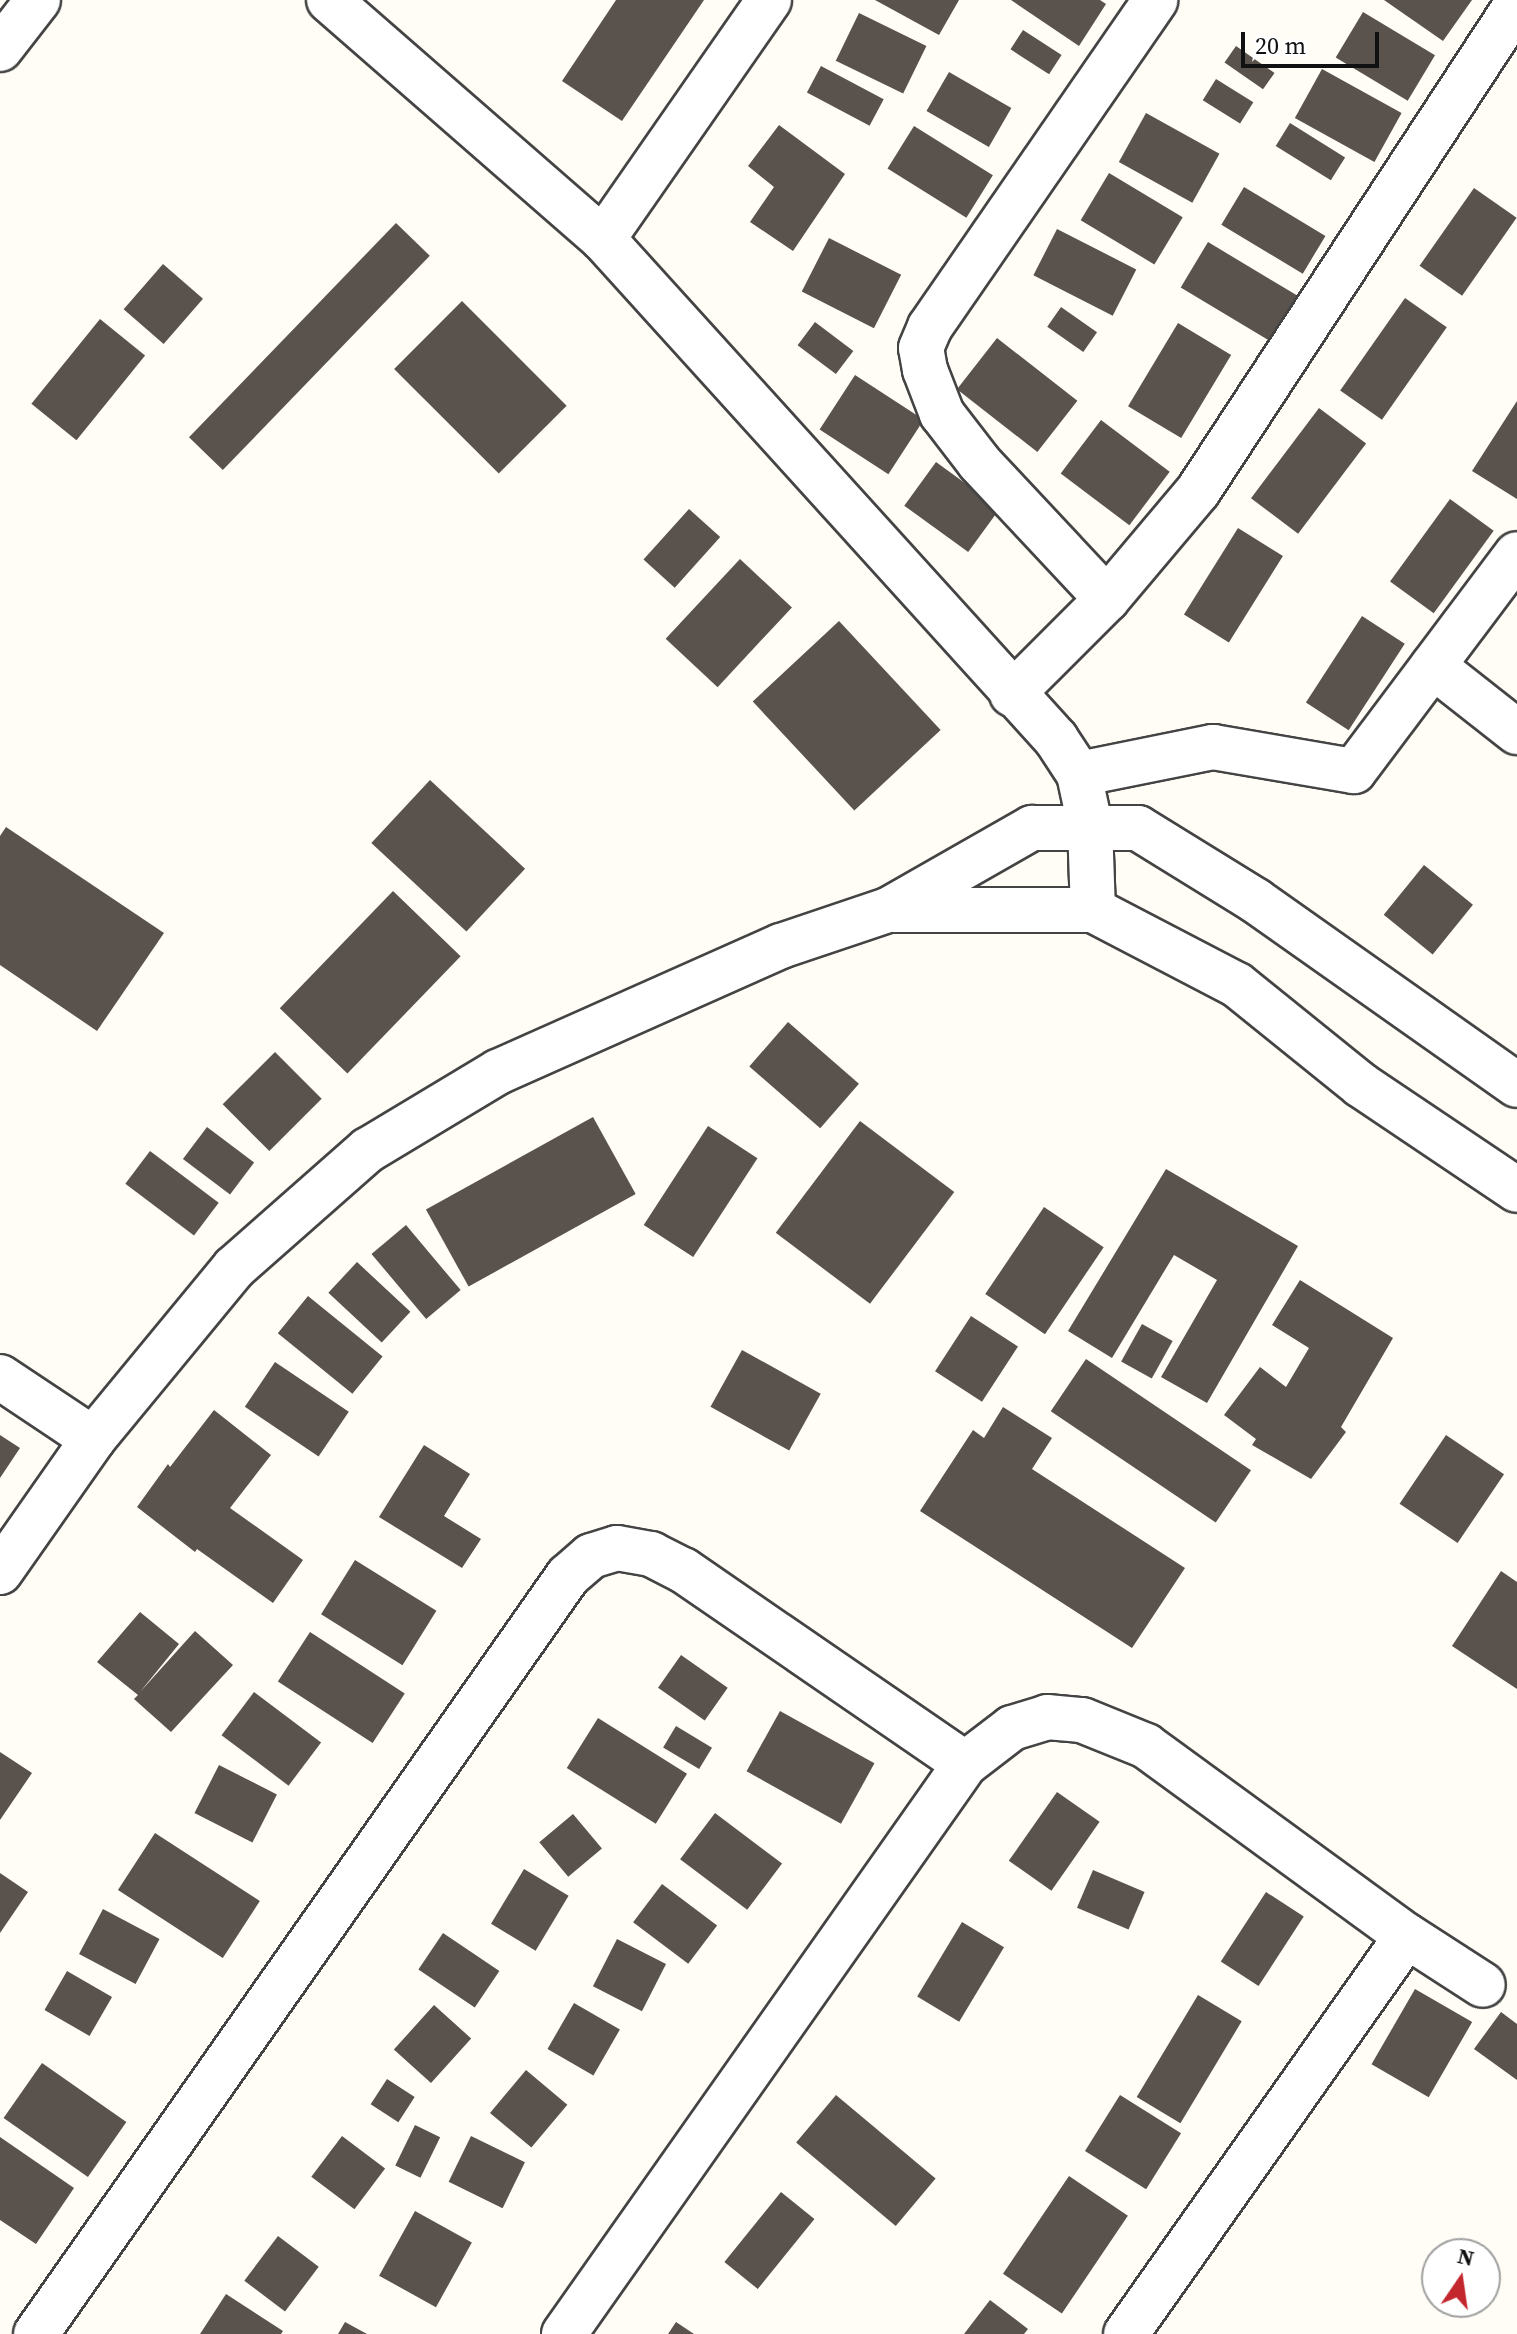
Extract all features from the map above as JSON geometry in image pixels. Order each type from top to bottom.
[{"type":"street","points":[[0,49],[38,0]]},
{"type":"street","points":[[329,0],[603,239],[1056,739],[1079,774],[1090,825],[1093,910]]},
{"type":"street","points":[[603,239],[769,0]]},
{"type":"street","points":[[1107,599],[979,462],[942,414],[925,370],[921,348],[930,327],[1156,0]]},
{"type":"street","points":[[1012,694],[1107,599],[1198,491],[1517,4]]},
{"type":"street","points":[[1079,774],[1213,747],[1354,771],[1517,554]]},
{"type":"street","points":[[1433,666],[1517,732]]},
{"type":"street","points":[[0,1572],[93,1439],[234,1268],[368,1150],[498,1072],[781,946],[888,910],[1032,828],[1090,825],[1138,828],[1179,850],[1517,1085]]},
{"type":"street","points":[[888,910],[1093,910],[1237,985],[1361,1085],[1517,1190]]},
{"type":"street","points":[[0,1377],[93,1439]]},
{"type":"street","points":[[36,2334],[568,1576],[591,1556],[617,1548],[651,1554],[683,1570],[965,1764]]},
{"type":"street","points":[[564,2334],[965,1764],[1012,1728],[1047,1717],[1082,1720],[1146,1746],[1407,1936],[1483,1985]]},
{"type":"street","points":[[1126,2334],[1407,1936]]},
{"type":"building","points":[[616,0],[704,0],[622,121],[562,81]]},
{"type":"building","points":[[875,0],[959,0],[939,35]]},
{"type":"building","points":[[1011,0],[1100,0],[1106,4],[1079,46]]},
{"type":"building","points":[[1384,0],[1472,0],[1443,41]]},
{"type":"building","points":[[1363,12],[1435,55],[1408,101],[1336,57]]},
{"type":"building","points":[[859,13],[926,46],[903,94],[836,61]]},
{"type":"building","points":[[1023,30],[1062,55],[1049,74],[1010,49]]},
{"type":"building","points":[[1236,46],[1275,73],[1263,89],[1225,62]]},
{"type":"building","points":[[821,66],[884,99],[870,126],[807,92]]},
{"type":"building","points":[[1322,69],[1402,113],[1374,162],[1295,118]]},
{"type":"building","points":[[949,72],[1011,108],[989,147],[926,111]]},
{"type":"building","points":[[1216,79],[1253,102],[1240,124],[1203,100]]},
{"type":"building","points":[[1146,113],[1219,154],[1192,203],[1119,162]]},
{"type":"building","points":[[1290,123],[1345,157],[1331,180],[1276,146]]},
{"type":"building","points":[[779,125],[845,174],[793,251],[750,222],[774,187],[748,166]]},
{"type":"building","points":[[914,126],[993,175],[966,218],[888,168]]},
{"type":"building","points":[[1109,173],[1183,217],[1154,264],[1081,220]]},
{"type":"building","points":[[1244,187],[1325,236],[1303,274],[1221,225]]},
{"type":"building","points":[[1474,188],[1517,218],[1462,296],[1420,266]]},
{"type":"building","points":[[396,223],[430,256],[223,470],[189,437]]},
{"type":"building","points":[[1057,229],[1136,269],[1113,316],[1033,275]]},
{"type":"building","points":[[829,238],[901,275],[874,328],[802,291]]},
{"type":"building","points":[[1208,242],[1300,297],[1272,343],[1181,287]]},
{"type":"building","points":[[163,264],[203,299],[164,344],[124,309]]},
{"type":"building","points":[[1405,298],[1447,327],[1382,420],[1340,391]]},
{"type":"building","points":[[462,301],[567,406],[499,474],[394,369]]},
{"type":"building","points":[[1061,307],[1097,332],[1083,352],[1047,327]]},
{"type":"building","points":[[100,319],[145,356],[76,440],[31,404]]},
{"type":"building","points":[[815,322],[853,351],[836,374],[798,345]]},
{"type":"building","points":[[1178,323],[1231,355],[1181,438],[1128,406]]},
{"type":"building","points":[[997,338],[1077,401],[1037,452],[957,389]]},
{"type":"building","points":[[855,375],[924,420],[888,474],[820,430]]},
{"type":"building","points":[[1517,401],[1517,499],[1472,471]]},
{"type":"building","points":[[1319,408],[1366,444],[1298,534],[1251,498]]},
{"type":"building","points":[[1101,420],[1170,472],[1129,525],[1061,474]]},
{"type":"building","points":[[936,462],[1000,508],[968,552],[904,506]]},
{"type":"building","points":[[1450,499],[1494,531],[1434,613],[1390,582]]},
{"type":"building","points":[[689,509],[720,537],[675,588],[643,560]]},
{"type":"building","points":[[1238,528],[1283,556],[1229,643],[1184,615]]},
{"type":"building","points":[[740,559],[792,607],[718,687],[666,639]]},
{"type":"building","points":[[1362,616],[1405,644],[1349,730],[1306,702]]},
{"type":"building","points":[[839,621],[941,730],[854,810],[753,701]]},
{"type":"building","points":[[430,780],[525,869],[466,932],[371,843]]},
{"type":"building","points":[[6,827],[164,933],[97,1031],[0,965],[0,836]]},
{"type":"building","points":[[1424,865],[1473,905],[1433,954],[1384,915]]},
{"type":"building","points":[[393,891],[461,956],[347,1074],[280,1008]]},
{"type":"building","points":[[788,1022],[859,1084],[820,1128],[749,1067]]},
{"type":"building","points":[[275,1052],[322,1099],[269,1151],[223,1104]]},
{"type":"building","points":[[593,1117],[636,1194],[469,1287],[426,1210]]},
{"type":"building","points":[[860,1121],[954,1192],[870,1304],[776,1233]]},
{"type":"building","points":[[708,1126],[757,1158],[693,1257],[644,1225]]},
{"type":"building","points":[[207,1127],[254,1163],[230,1194],[183,1159]]},
{"type":"building","points":[[150,1151],[219,1203],[194,1236],[125,1184]]},
{"type":"building","points":[[1166,1169],[1298,1246],[1207,1403],[1161,1377],[1217,1280],[1174,1255],[1112,1358],[1068,1331]]},
{"type":"building","points":[[1044,1207],[1104,1247],[1045,1334],[985,1294]]},
{"type":"building","points":[[406,1225],[461,1290],[426,1319],[372,1254]]},
{"type":"building","points":[[357,1262],[410,1312],[382,1343],[328,1293]]},
{"type":"building","points":[[1300,1280],[1393,1338],[1341,1427],[1346,1432],[1311,1479],[1252,1445],[1256,1439],[1224,1415],[1260,1367],[1286,1387],[1309,1348],[1272,1325]]},
{"type":"building","points":[[308,1296],[383,1356],[352,1394],[278,1333]]},
{"type":"building","points":[[971,1316],[1018,1346],[982,1402],[935,1371]]},
{"type":"building","points":[[1142,1324],[1173,1341],[1152,1379],[1121,1362]]},
{"type":"building","points":[[742,1350],[821,1394],[789,1450],[710,1407]]},
{"type":"building","points":[[1086,1359],[1251,1470],[1216,1523],[1051,1411]]},
{"type":"building","points":[[275,1362],[349,1412],[319,1457],[245,1407]]},
{"type":"building","points":[[1003,1407],[1052,1438],[1032,1469],[1185,1568],[1132,1648],[920,1511],[973,1430],[984,1438]]},
{"type":"building","points":[[214,1410],[271,1455],[230,1508],[303,1560],[273,1603],[197,1549],[195,1552],[137,1507],[168,1464],[170,1467]]},
{"type":"building","points":[[0,1435],[20,1448],[0,1478]]},
{"type":"building","points":[[1446,1435],[1504,1474],[1458,1543],[1400,1504]]},
{"type":"building","points":[[424,1445],[470,1474],[444,1516],[481,1539],[462,1568],[379,1517]]},
{"type":"building","points":[[355,1560],[436,1611],[402,1665],[321,1614]]},
{"type":"building","points":[[1501,1571],[1517,1582],[1517,1689],[1452,1646]]},
{"type":"building","points":[[140,1612],[179,1644],[140,1692],[195,1631],[233,1665],[171,1732],[134,1699],[138,1695],[97,1662]]},
{"type":"building","points":[[310,1632],[405,1694],[373,1743],[278,1681]]},
{"type":"building","points":[[681,1655],[728,1688],[705,1720],[658,1688]]},
{"type":"building","points":[[254,1692],[321,1743],[289,1786],[222,1735]]},
{"type":"building","points":[[780,1711],[874,1763],[841,1824],[747,1771]]},
{"type":"building","points":[[598,1718],[687,1774],[656,1824],[567,1768]]},
{"type":"building","points":[[676,1726],[712,1748],[699,1769],[663,1747]]},
{"type":"building","points":[[0,1752],[32,1773],[0,1820]]},
{"type":"building","points":[[219,1765],[277,1795],[252,1843],[194,1813]]},
{"type":"building","points":[[1057,1792],[1100,1822],[1051,1891],[1009,1861]]},
{"type":"building","points":[[715,1813],[782,1864],[747,1910],[680,1859]]},
{"type":"building","points":[[573,1814],[602,1848],[568,1877],[539,1842]]},
{"type":"building","points":[[155,1833],[260,1901],[223,1958],[118,1890]]},
{"type":"building","points":[[524,1869],[569,1896],[536,1951],[491,1924]]},
{"type":"building","points":[[1093,1870],[1145,1892],[1129,1930],[1077,1908]]},
{"type":"building","points":[[0,1873],[28,1892],[0,1933]]},
{"type":"building","points":[[662,1884],[717,1926],[688,1964],[633,1922]]},
{"type":"building","points":[[1266,1892],[1304,1917],[1259,1986],[1221,1962]]},
{"type":"building","points":[[103,1909],[160,1939],[136,1984],[79,1954]]},
{"type":"building","points":[[962,1922],[1004,1947],[959,2022],[917,1997]]},
{"type":"building","points":[[443,1933],[499,1971],[475,2008],[418,1969]]},
{"type":"building","points":[[617,1939],[666,1964],[642,2011],[593,1986]]},
{"type":"building","points":[[67,1971],[112,1997],[90,2036],[44,2010]]},
{"type":"building","points":[[1415,1989],[1472,2022],[1429,2097],[1372,2064]]},
{"type":"building","points":[[1198,1995],[1242,2021],[1180,2123],[1137,2097]]},
{"type":"building","points":[[574,2003],[620,2030],[593,2075],[548,2049]]},
{"type":"building","points":[[434,2005],[471,2038],[431,2083],[394,2050]]},
{"type":"building","points":[[1501,2012],[1517,2024],[1517,2080],[1474,2049]]},
{"type":"building","points":[[42,2063],[126,2122],[88,2177],[4,2118]]},
{"type":"building","points":[[526,2070],[567,2105],[531,2148],[490,2113]]},
{"type":"building","points":[[387,2079],[415,2097],[398,2122],[371,2104]]},
{"type":"building","points":[[836,2095],[936,2179],[896,2226],[796,2142]]},
{"type":"building","points":[[1120,2095],[1181,2133],[1146,2189],[1085,2151]]},
{"type":"building","points":[[415,2125],[440,2137],[420,2178],[395,2165]]},
{"type":"building","points":[[342,2136],[385,2168],[354,2209],[311,2177]]},
{"type":"building","points":[[471,2136],[525,2162],[503,2208],[449,2182]]},
{"type":"building","points":[[0,2137],[74,2188],[36,2244],[0,2220]]},
{"type":"building","points":[[1069,2176],[1128,2216],[1062,2314],[1003,2274]]},
{"type":"building","points":[[781,2192],[814,2219],[758,2289],[724,2262]]},
{"type":"building","points":[[415,2211],[472,2243],[436,2307],[379,2276]]},
{"type":"building","points":[[278,2236],[319,2267],[285,2311],[244,2281]]},
{"type":"building","points":[[226,2294],[283,2331],[281,2334],[200,2334]]},
{"type":"building","points":[[990,2300],[1028,2329],[1024,2334],[964,2334]]},
{"type":"building","points":[[345,2322],[367,2334],[338,2334]]},
{"type":"building","points":[[676,2322],[694,2334],[668,2334]]}]
